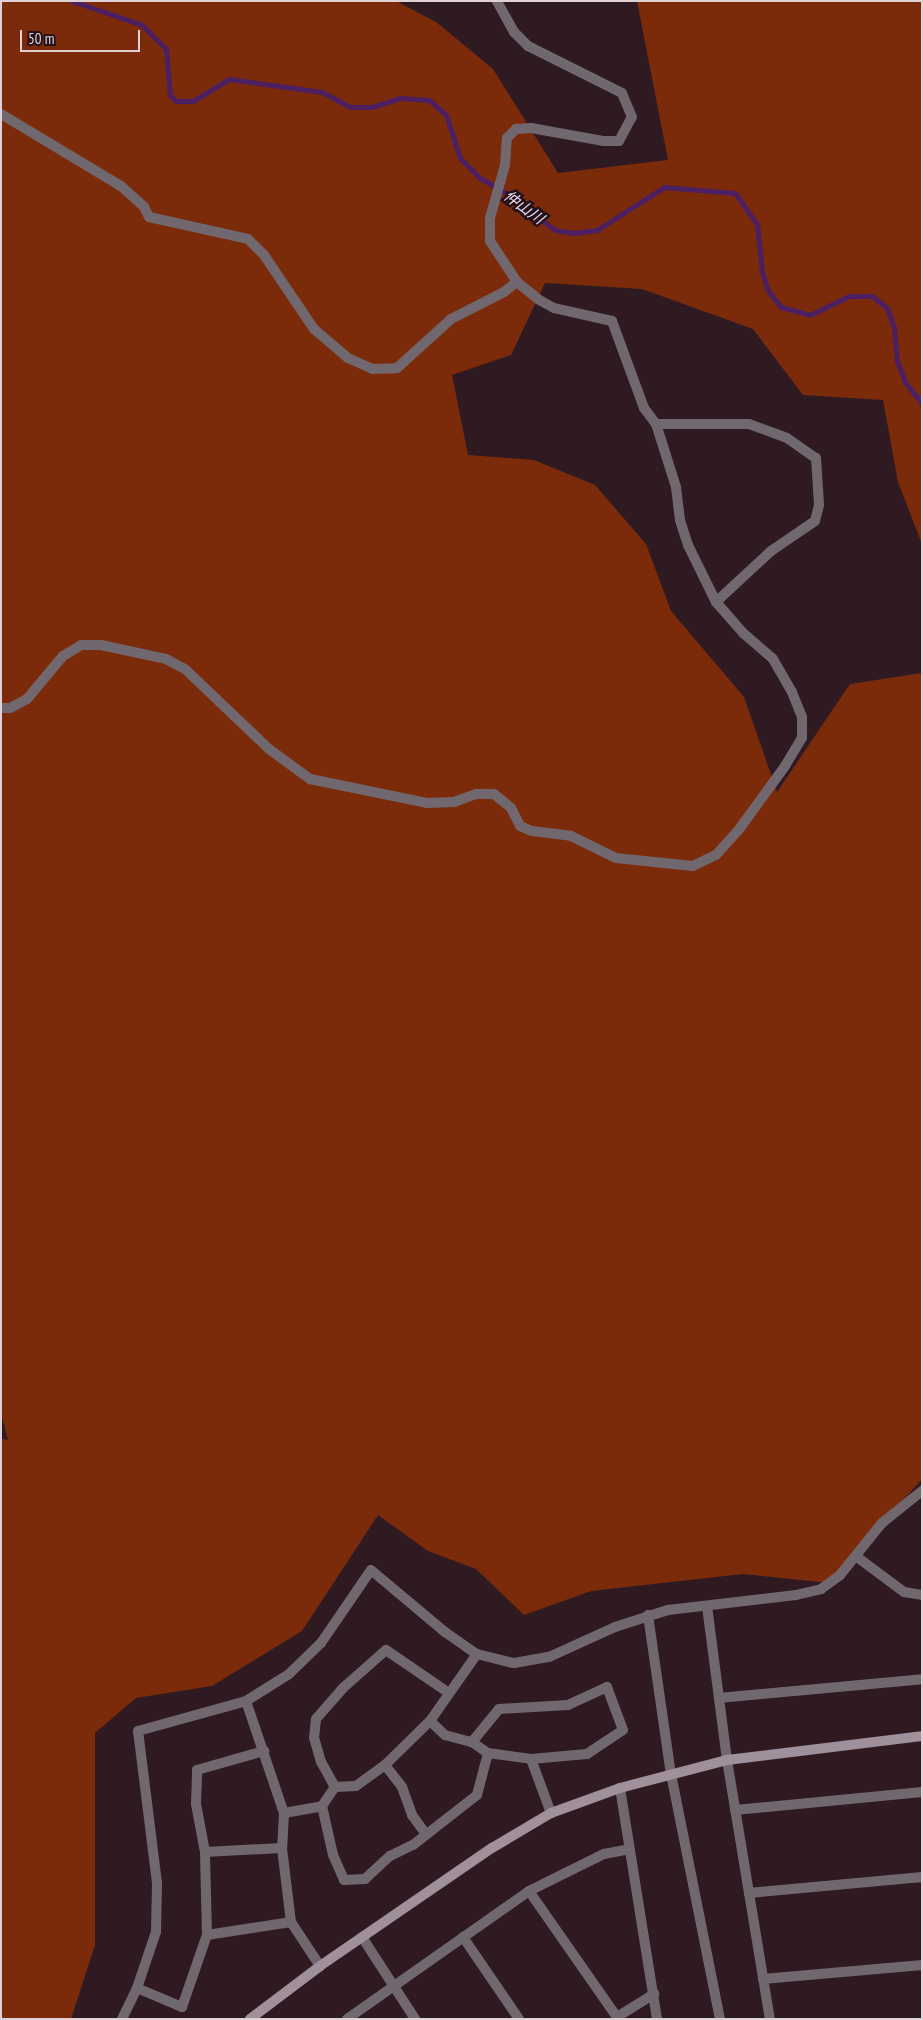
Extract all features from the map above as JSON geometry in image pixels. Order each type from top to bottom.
[{"type":"street","points":[[1,708],[10,708],[27,699],[62,656],[81,645],[101,645],[166,659],[185,668],[269,749],[310,779],[427,803],[454,802],[476,794],[494,794],[511,808],[520,826],[532,831],[571,836],[616,858],[693,866],[716,855],[740,828],[802,738],[799,709],[772,658],[744,634],[716,602],[688,545],[680,520],[676,487],[656,424],[644,408],[612,321],[554,308],[517,282],[490,241],[490,218],[506,165],[507,138],[516,129],[530,128],[603,142],[619,141],[632,117],[622,94],[606,82],[528,46],[514,32],[497,1]]},
{"type":"street","points":[[1,114],[121,186],[144,206],[148,217],[248,239],[264,255],[314,329],[348,358],[373,369],[397,368],[451,319],[517,282]]},
{"type":"street","points":[[656,424],[748,424],[787,438],[816,458],[819,505],[814,520],[770,551],[716,602]]},
{"type":"street","points":[[122,2019],[137,1988],[156,1932],[157,1883],[138,1732],[246,1701],[289,1674],[321,1643],[371,1570],[444,1632],[477,1654],[514,1663],[549,1657],[648,1615],[821,1589],[857,1556],[882,1523],[922,1491]]},
{"type":"street","points":[[857,1556],[904,1592],[922,1595]]},
{"type":"street","points":[[707,1606],[726,1760],[770,2019]]},
{"type":"street","points":[[648,1615],[671,1774],[720,2019]]},
{"type":"street","points":[[335,1787],[322,1762],[314,1738],[316,1719],[344,1688],[386,1650],[449,1693]]},
{"type":"street","points":[[335,1787],[356,1786],[385,1765],[430,1721],[477,1654]]},
{"type":"street","points":[[719,1698],[922,1679]]},
{"type":"street","points":[[430,1721],[445,1735],[472,1742],[488,1753],[531,1759],[587,1754],[623,1730],[607,1687],[568,1705],[499,1709],[472,1742]]},
{"type":"street","points":[[246,1701],[284,1813],[282,1848],[291,1922],[320,1966]]},
{"type":"street","points":[[250,2019],[320,1966],[492,1848],[551,1813],[620,1788],[726,1760],[922,1736]]},
{"type":"street","points":[[137,1988],[182,2006],[207,1935],[205,1852],[196,1804],[197,1770],[264,1751]]},
{"type":"street","points":[[322,1806],[333,1855],[344,1880],[365,1879],[390,1856],[413,1845],[477,1795],[488,1753]]},
{"type":"street","points":[[531,1759],[551,1813]]},
{"type":"street","points":[[385,1765],[402,1787],[412,1815],[426,1834]]},
{"type":"street","points":[[284,1813],[322,1806],[335,1787]]},
{"type":"street","points":[[620,1788],[657,2019]]},
{"type":"street","points":[[735,1810],[922,1792]]},
{"type":"street","points":[[205,1852],[282,1848]]},
{"type":"street","points":[[347,2019],[394,1988],[529,1891],[604,1854],[630,1849]]},
{"type":"street","points":[[748,1893],[922,1877]]},
{"type":"street","points":[[529,1891],[617,2017],[654,1994]]},
{"type":"street","points":[[207,1935],[291,1922]]},
{"type":"street","points":[[362,1937],[416,2019]]},
{"type":"street","points":[[463,1937],[519,2019]]},
{"type":"street","points":[[763,1979],[922,1965]]},
{"type":"shaded area","points":[[1,1],[396,1],[436,22],[493,69],[558,173],[668,160],[637,1],[922,1],[922,544],[898,482],[883,400],[803,395],[753,329],[642,289],[545,283],[511,355],[452,375],[468,455],[534,460],[595,485],[646,544],[671,611],[744,697],[777,792],[850,684],[922,673],[922,1479],[830,1583],[743,1574],[591,1591],[524,1615],[476,1569],[428,1551],[378,1515],[302,1631],[212,1686],[136,1698],[95,1733],[95,1945],[71,2019],[1,2019],[1,1439],[8,1440],[1,1413]]},
{"type":"waterway","name":"仲山川","points":[[72,1],[142,25],[166,49],[170,95],[176,101],[193,101],[229,79],[322,92],[350,107],[372,107],[400,98],[429,100],[446,115],[460,158],[480,178],[508,194],[555,230],[573,233],[597,230],[664,187],[735,193],[757,224],[762,272],[768,291],[781,307],[810,315],[849,296],[872,296],[887,308],[894,327],[897,361],[905,382],[922,404]]}]
